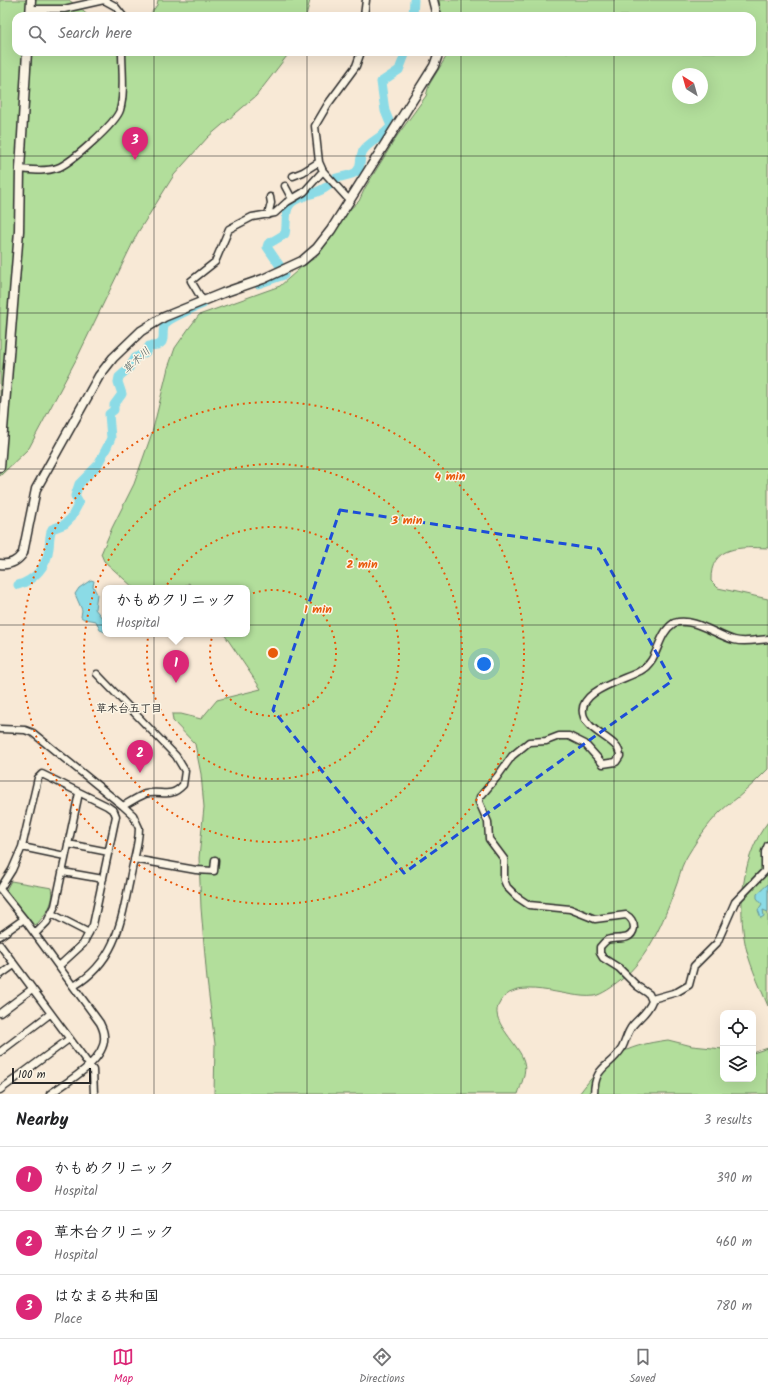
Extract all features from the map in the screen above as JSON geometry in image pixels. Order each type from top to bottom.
[{"type":"street","points":[[31,0],[30,12],[64,10],[104,0],[115,6],[119,12]]},
{"type":"street","points":[[364,12],[366,0]]},
{"type":"street","points":[[433,0],[436,12]]},
{"type":"street","points":[[0,467],[19,231],[20,169],[27,56]]},
{"type":"street","points":[[20,169],[49,170],[58,168],[76,155],[117,117],[122,100],[122,56]]},
{"type":"street","points":[[350,201],[323,170],[319,162],[315,126],[328,104],[356,66],[360,56]]},
{"type":"street","points":[[0,564],[12,563],[20,558],[23,553],[36,489],[89,393],[113,358],[130,340],[149,325],[203,301],[263,279],[302,261],[323,242],[434,66],[438,56]]},
{"type":"street","points":[[292,176],[303,172],[319,162]]},
{"type":"street","points":[[203,301],[191,281],[215,262],[229,229],[252,217],[270,217],[292,199],[304,192],[323,170]]},
{"type":"street","points":[[285,186],[292,199]]},
{"type":"street","points":[[270,197],[270,217]]},
{"type":"street","points":[[652,999],[649,994],[637,986],[619,968],[603,958],[600,953],[600,947],[607,940],[631,935],[634,925],[631,919],[624,915],[613,918],[595,919],[570,909],[529,905],[517,897],[510,890],[504,880],[504,859],[489,839],[488,822],[479,805],[479,800],[512,756],[529,742],[546,741],[559,736],[569,736],[576,738],[589,748],[598,761],[603,764],[616,762],[620,756],[620,751],[615,744],[597,733],[589,725],[583,715],[585,704],[590,696],[600,688],[644,668],[654,657],[663,633],[674,623],[684,622],[704,627],[736,641],[743,642],[768,639]]},
{"type":"street","points":[[97,674],[176,756],[185,771],[183,785],[176,792],[167,794],[144,794],[123,806]]},
{"type":"street","points":[[0,729],[25,730],[33,733],[123,806],[133,815],[139,828],[119,932],[104,959],[74,986]]},
{"type":"street","points":[[50,1094],[90,1065],[102,1046],[104,1036],[100,1023],[74,986],[59,966],[36,933],[0,889],[12,870],[22,847],[38,778],[42,774],[107,806],[114,811],[116,816],[98,905],[89,933],[79,949],[59,966]]},
{"type":"street","points":[[36,933],[52,914],[63,872],[65,856],[79,793]]},
{"type":"street","points":[[68,844],[108,852]]},
{"type":"street","points":[[652,999],[677,992],[689,985],[694,966],[717,943],[735,902],[765,871],[765,852],[768,845]]},
{"type":"street","points":[[22,847],[65,856]]},
{"type":"street","points":[[134,859],[196,870],[214,871],[215,860]]},
{"type":"street","points":[[63,872],[103,879]]},
{"type":"street","points":[[52,914],[89,933]]},
{"type":"street","points":[[0,936],[24,919]]},
{"type":"street","points":[[0,946],[90,1065],[93,1070],[94,1094]]},
{"type":"street","points":[[0,975],[14,965]]},
{"type":"street","points":[[0,1013],[32,989]]},
{"type":"street","points":[[594,1094],[595,1079],[598,1073],[618,1052],[628,1033],[647,1011],[652,999]]},
{"type":"street","points":[[0,1052],[50,1014]]},
{"type":"street","points":[[0,1090],[69,1039]]},
{"type":"highlighted area","points":[[340,510],[599,549],[672,681],[404,873],[273,710]]},
{"type":"green space","points":[[0,0],[69,0],[84,12],[12,12],[12,56],[287,56],[256,96],[208,137],[174,175],[137,234],[78,356],[29,448],[0,476]]},
{"type":"green space","points":[[158,0],[310,0],[307,12],[152,12],[157,5]]},
{"type":"green space","points":[[439,0],[768,0],[768,548],[738,549],[721,554],[712,569],[711,581],[718,588],[768,599],[768,769],[741,795],[721,811],[701,835],[683,863],[670,902],[654,939],[639,962],[620,981],[611,988],[594,996],[528,989],[515,991],[505,996],[498,1006],[497,1013],[499,1020],[521,1055],[525,1066],[518,1094],[214,1094],[215,1044],[207,980],[201,908],[199,858],[204,807],[201,774],[195,744],[173,721],[172,714],[181,714],[201,719],[217,700],[261,689],[226,637],[250,637],[250,585],[190,585],[189,583],[186,585],[131,585],[104,561],[101,554],[134,484],[152,433],[168,368],[175,348],[199,315],[280,286],[306,263],[317,257],[349,210],[359,201],[365,188],[397,136],[426,96],[429,85],[446,56],[756,56],[756,12],[440,12]]},
{"type":"green space","points":[[768,822],[768,1006],[748,954],[742,923],[742,908],[748,862],[753,847]]},
{"type":"green space","points":[[11,881],[52,888],[53,893],[51,903],[44,916],[37,924],[34,925],[6,890]]},
{"type":"green space","points":[[668,1040],[692,1046],[720,1049],[720,1082],[756,1082],[756,1052],[768,1048],[768,1094],[579,1094],[598,1071],[617,1055],[627,1050]]},
{"type":"water","points":[[91,580],[94,581],[93,586],[97,594],[95,609],[102,618],[102,631],[100,630],[96,621],[81,617],[82,610],[75,594],[79,588]]},
{"type":"water","points":[[768,884],[768,912],[763,910],[764,916],[761,918],[758,910],[762,904],[757,898],[757,894]]},
{"type":"waterway","name":"草木川","points":[[413,12],[414,0]]},
{"type":"waterway","name":"草木川","points":[[334,179],[355,173],[359,169],[362,153],[391,126],[385,111],[381,82],[399,70],[404,56]]},
{"type":"waterway","name":"草木川","points":[[280,266],[267,247],[268,244],[285,234],[288,208],[291,203],[301,197],[320,190],[331,183]]},
{"type":"waterway","name":"草木川","points":[[258,284],[284,275]]},
{"type":"waterway","name":"草木川","points":[[18,585],[30,580],[43,566],[48,555],[52,529],[65,524],[71,518],[79,503],[75,496],[79,484],[97,466],[107,447],[111,438],[109,414],[114,410],[114,405],[122,394],[118,382],[119,377],[129,368],[135,358],[146,352],[149,346],[160,344],[163,338],[164,327],[168,321],[203,304]]},
{"type":"place","name":"はなまる共和国","points":[[135,160]]},
{"type":"place","name":"かもめクリニック","points":[[176,683]]},
{"type":"place","name":"草木台クリニック","points":[[140,773]]},
{"type":"district","name":"草木台五丁目","points":[[129,708]]}]
